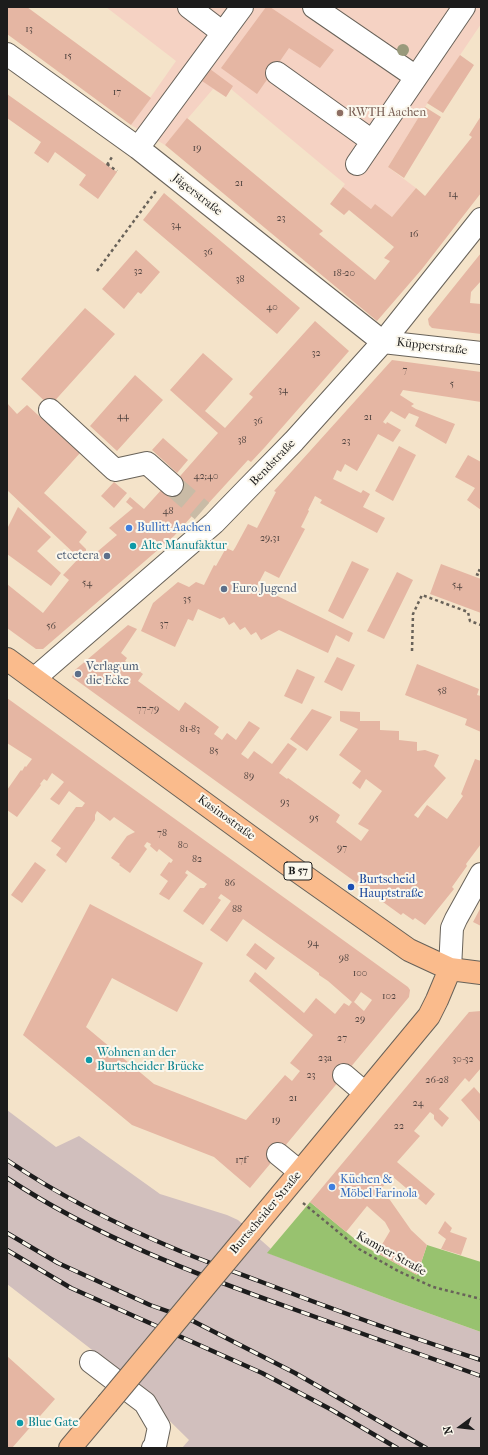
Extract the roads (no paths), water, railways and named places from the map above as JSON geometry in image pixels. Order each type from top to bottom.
[{"type":"main road","name":"Kasinostraße","points":[[7,659],[35,678],[298,872],[409,950],[450,970]]},
{"type":"main road","name":"B 57","points":[[450,970],[481,973]]},
{"type":"main road","name":"Burtscheider Straße","points":[[70,1448],[429,1016],[450,970]]},
{"type":"street","points":[[189,7],[223,33]]},
{"type":"street","points":[[138,148],[242,7]]},
{"type":"street","points":[[314,7],[416,77]]},
{"type":"street","points":[[358,164],[372,141],[464,7]]},
{"type":"street","name":"Jägerstraße","points":[[7,54],[138,148],[383,342]]},
{"type":"street","points":[[277,73],[372,141]]},
{"type":"street","name":"Bendstraße","points":[[35,678],[208,517],[294,441],[383,342],[481,220]]},
{"type":"street","name":"Küpperstraße","points":[[383,342],[481,353]]},
{"type":"street","points":[[50,410],[115,470],[147,463],[172,485]]},
{"type":"street","points":[[450,970],[452,928],[481,874]]},
{"type":"street","points":[[344,1075],[365,1093]]},
{"type":"street","points":[[278,1154],[300,1172]]},
{"type":"street","points":[[91,1362],[145,1403],[159,1427],[155,1446],[153,1448]]},
{"type":"tunnel","points":[[172,485],[202,511]]},
{"type":"railway","points":[[7,1160],[27,1174],[91,1210],[180,1251],[342,1312],[481,1360]]},
{"type":"railway","points":[[7,1178],[76,1218],[147,1253],[258,1296],[481,1376]]},
{"type":"railway","points":[[7,1233],[58,1263],[150,1305],[187,1318],[295,1373],[426,1448]]},
{"type":"railway","points":[[7,1250],[71,1288],[262,1373],[332,1410],[397,1448]]},
{"type":"place","name":"RWTH Aachen","points":[[340,113]]},
{"type":"place","name":"Bullitt Aachen","points":[[129,528]]},
{"type":"place","name":"Alte Manufaktur","points":[[133,546]]},
{"type":"place","name":"etcetera","points":[[107,556]]},
{"type":"place","name":"Euro Jugend","points":[[224,589]]},
{"type":"place","name":"Verlag um die Ecke","points":[[78,674]]},
{"type":"place","name":"Burtscheid Hauptstraße","points":[[351,887]]},
{"type":"place","name":"Wohnen an der Burtscheider Brücke","points":[[89,1060]]},
{"type":"place","name":"Küchen & Möbel Farinola","points":[[332,1187]]},
{"type":"place","name":"Blue Gate","points":[[20,1423]]}]
